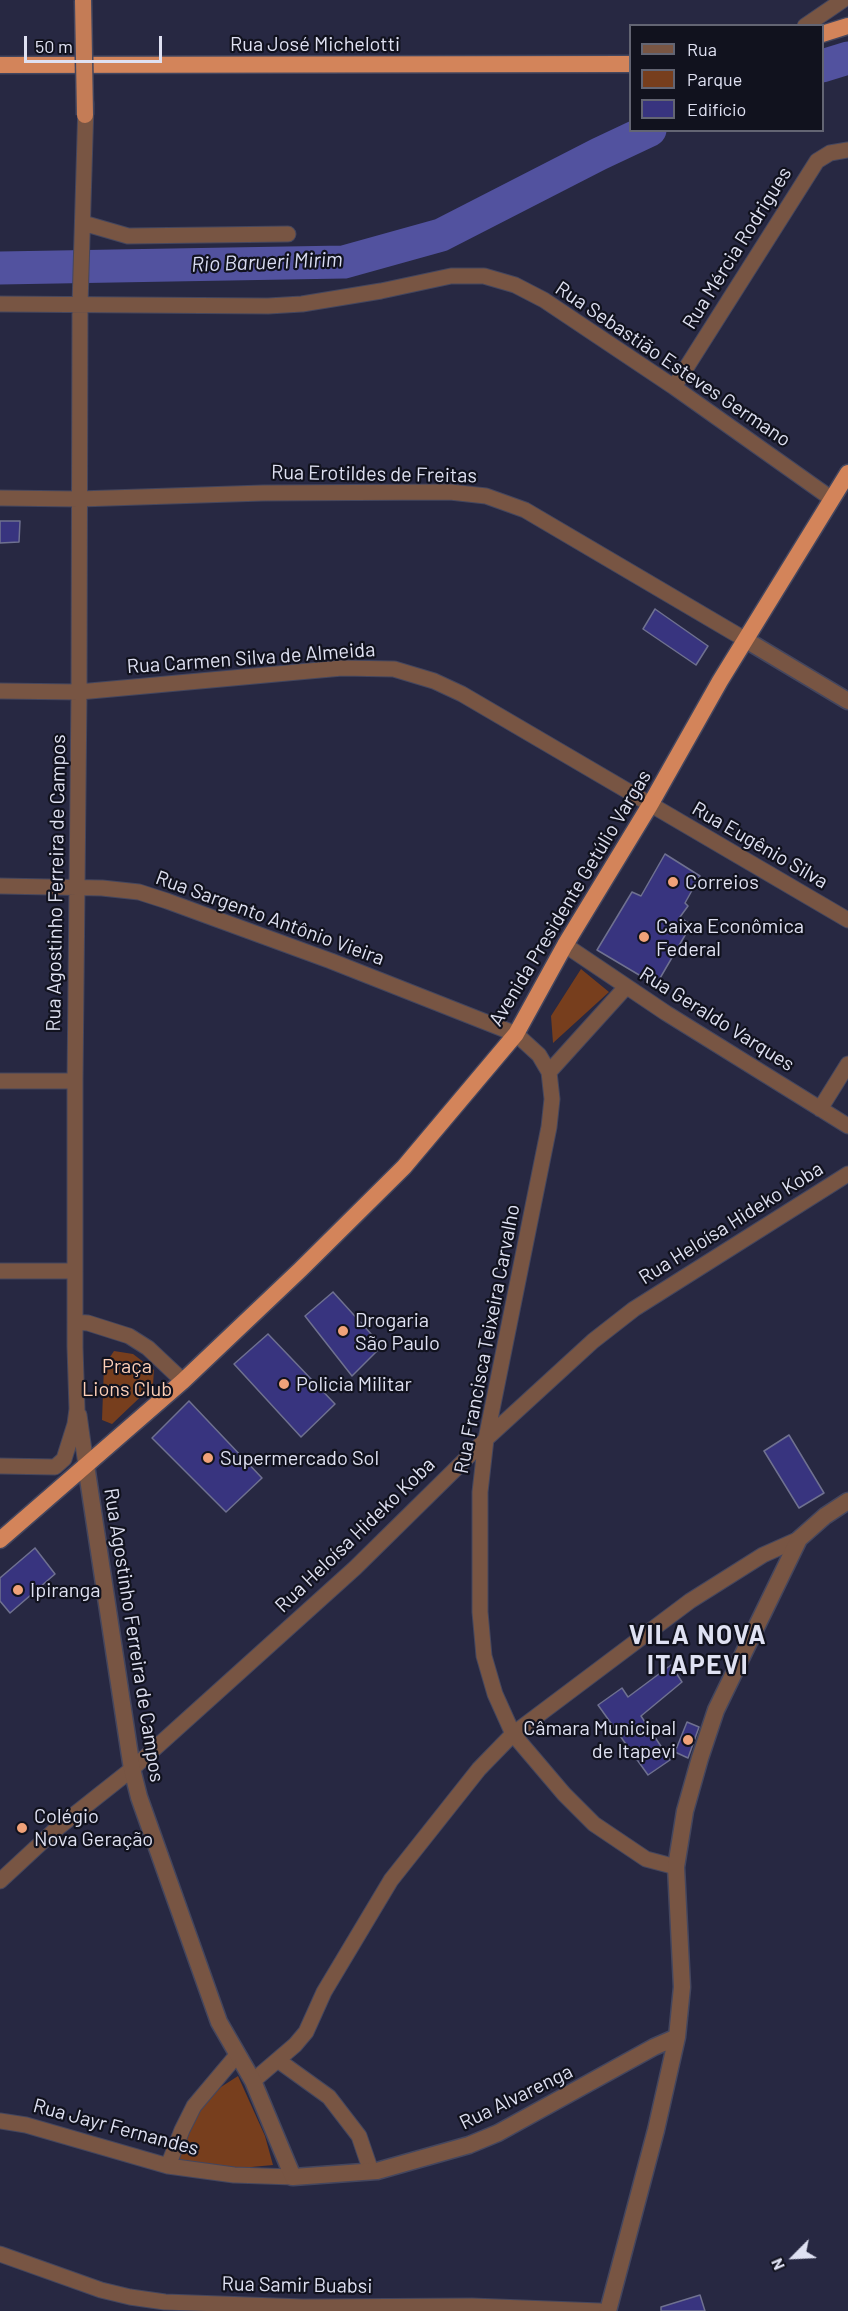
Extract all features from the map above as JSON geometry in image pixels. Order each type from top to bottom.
[{"type":"highway","points":[[824,32],[848,26]]},
{"type":"highway","name":"Rua José Michelotti","points":[[0,65],[629,64]]},
{"type":"highway","name":"Avenida Presidente Getúlio Vargas","points":[[0,1540],[183,1381],[300,1270],[404,1167],[516,1034],[720,681],[848,472]]},
{"type":"main road","points":[[85,0],[85,115]]},
{"type":"street","name":"Rua Agostinho Ferreira de Campos","points":[[0,1466],[55,1467],[64,1459],[75,1424],[77,1409],[75,1081],[80,286],[86,66],[85,0]]},
{"type":"street","points":[[808,24],[843,0]]},
{"type":"street","name":"Rua Mércia Rodrigues","points":[[674,387],[817,161],[830,153],[848,150]]},
{"type":"street","points":[[83,223],[128,236],[288,234]]},
{"type":"street","name":"Rua Sebastião Esteves Germano","points":[[0,304],[302,304],[381,291],[451,276],[484,276],[515,285],[544,300],[674,387],[832,499]]},
{"type":"street","name":"Rua Erotildes de Freitas","points":[[0,498],[79,499],[274,493],[450,492],[486,496],[525,510],[746,640]]},
{"type":"street","points":[[746,640],[848,702]]},
{"type":"street","name":"Rua Carmen Silva de Almeida","points":[[0,691],[79,692],[342,668],[394,669],[434,681],[462,694],[650,805]]},
{"type":"street","name":"Rua Eugênio Silva","points":[[650,805],[848,921]]},
{"type":"street","name":"Rua Sargento Antônio Vieira","points":[[0,886],[77,887],[139,892],[331,961],[516,1034]]},
{"type":"street","name":"Rua Geraldo Varques","points":[[566,945],[626,987],[848,1126]]},
{"type":"street","points":[[516,1034],[539,1055],[549,1072],[626,987]]},
{"type":"street","points":[[820,1109],[848,1064]]},
{"type":"street","name":"Rua Francisca Teixeira Carvalho","points":[[549,1072],[552,1099],[549,1127],[486,1439],[480,1492],[480,1612],[484,1656],[495,1694],[513,1734],[564,1794],[594,1824],[646,1859],[676,1867]]},
{"type":"street","points":[[0,1081],[75,1081]]},
{"type":"street","name":"Rua Heloísa Hideko Koba","points":[[0,1881],[55,1830],[132,1769],[355,1568],[486,1439],[593,1341],[634,1309],[848,1174]]},
{"type":"street","points":[[0,1271],[75,1271]]},
{"type":"street","points":[[75,1322],[88,1323],[129,1336],[148,1348],[183,1381]]},
{"type":"street","points":[[77,1409],[81,1422],[86,1465]]},
{"type":"street","name":"Rua Agostinho Ferreira de Campos","points":[[86,1465],[132,1769],[139,1797],[219,2022],[253,2080],[293,2177]]},
{"type":"street","points":[[253,2080],[279,2061],[306,2032],[324,1992],[391,1880],[472,1778],[513,1734],[690,1601],[763,1555],[799,1539],[825,1516],[848,1501]]},
{"type":"street","points":[[608,2311],[656,2130],[677,2037],[682,1987],[676,1867],[685,1811],[716,1710],[799,1539]]},
{"type":"street","name":"Rua Alvarenga","points":[[293,2177],[370,2171],[418,2160],[498,2133],[654,2047],[677,2037]]},
{"type":"street","points":[[168,2166],[194,2106],[237,2055]]},
{"type":"street","points":[[279,2061],[329,2097],[359,2136],[370,2171]]},
{"type":"street","name":"Rua Jayr Fernandes","points":[[0,2121],[26,2125],[168,2166],[234,2175],[293,2177]]},
{"type":"street","name":"Rua Samir Buabsi","points":[[0,2254],[101,2290],[165,2302],[303,2307],[472,2306],[600,2311]]},
{"type":"green space","points":[[581,969],[609,992],[553,1043],[551,1016]]},
{"type":"green space","name":"Praça Lions Club","points":[[114,1351],[133,1354],[154,1370],[153,1385],[112,1424],[102,1420],[104,1366]]},
{"type":"green space","points":[[238,2076],[265,2136],[273,2165],[230,2169],[182,2163],[174,2155],[190,2119],[221,2087]]},
{"type":"building","points":[[0,521],[20,521],[19,542],[0,543]]},
{"type":"building","points":[[655,609],[708,646],[696,665],[643,629]]},
{"type":"building","name":"Caixa Econômica Federal","points":[[665,854],[700,876],[685,903],[688,906],[680,917],[691,925],[656,985],[597,950],[632,892],[641,896]]},
{"type":"building","name":"Drogaria São Paulo","points":[[333,1292],[382,1346],[352,1376],[305,1316]]},
{"type":"building","name":"Policia Militar","points":[[268,1334],[335,1404],[301,1437],[234,1364]]},
{"type":"building","name":"Supermercado Sol","points":[[189,1401],[262,1478],[226,1512],[152,1438]]},
{"type":"building","points":[[789,1435],[824,1493],[799,1508],[764,1451]]},
{"type":"building","name":"Ipiranga","points":[[35,1548],[55,1574],[10,1613],[0,1601],[0,1578]]},
{"type":"building","points":[[671,1665],[682,1682],[641,1716],[670,1760],[648,1775],[598,1705],[622,1688],[628,1697]]},
{"type":"building","name":"Câmara Municipal de Itapevi","points":[[687,1722],[699,1727],[688,1758],[675,1752]]},
{"type":"building","points":[[700,2295],[705,2311],[661,2311],[661,2307]]},
{"type":"waterway","name":"Rio Barueri Mirim","points":[[824,65],[848,58]]},
{"type":"waterway","name":"Rio Barueri Mirim","points":[[0,268],[344,262],[441,235],[646,132]]},
{"type":"place","name":"Correios","points":[[673,882]]},
{"type":"place","name":"Caixa Econômica Federal","points":[[644,937]]},
{"type":"place","name":"Drogaria São Paulo","points":[[343,1331]]},
{"type":"place","name":"Policia Militar","points":[[284,1384]]},
{"type":"place","name":"Supermercado Sol","points":[[208,1458]]},
{"type":"place","name":"Ipiranga","points":[[18,1590]]},
{"type":"place","name":"Câmara Municipal de Itapevi","points":[[688,1740]]},
{"type":"place","name":"Colégio Nova Geração","points":[[22,1828]]},
{"type":"district","name":"VILA NOVA ITAPEVI","points":[[698,1650]]}]
